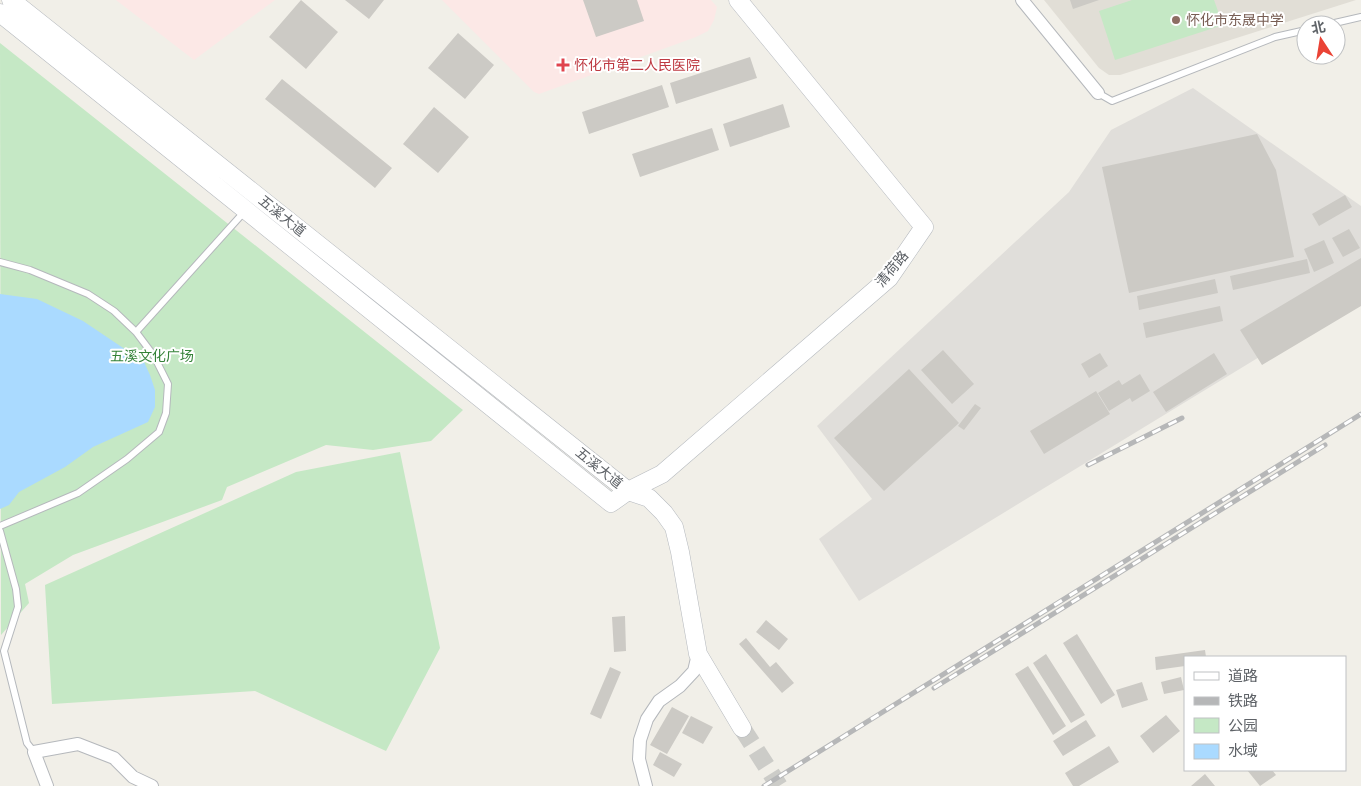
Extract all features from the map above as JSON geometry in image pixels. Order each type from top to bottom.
[{"type":"main road","name":"五溪大道","points":[[0,13],[611,503],[628,491],[11,0]]},
{"type":"main road","name":"清荷路","points":[[628,491],[662,474],[888,278],[924,227],[738,0]]},
{"type":"main road","points":[[628,491],[649,498],[664,513],[674,527],[698,654],[742,728]]},
{"type":"street","points":[[1022,0],[1098,93]]},
{"type":"street","points":[[646,786],[639,759],[640,740],[647,720],[659,701],[680,686],[694,671],[698,654]]},
{"type":"street","points":[[47,786],[34,752],[78,744],[114,758],[133,777],[152,786]]},
{"type":"lane","points":[[1346,20],[1361,17]]},
{"type":"lane","points":[[1098,93],[1112,102],[1275,37],[1296,32]]},
{"type":"lane","points":[[136,332],[245,210]]},
{"type":"lane","points":[[0,262],[30,270],[88,294],[114,311],[136,332],[154,356],[168,384],[166,413],[158,432],[127,459],[78,493],[0,526]]},
{"type":"lane","points":[[0,531],[16,589],[18,607],[4,651],[27,743],[34,752]]},
{"type":"shaded area","points":[[116,0],[275,0],[194,60]]},
{"type":"shaded area","name":"怀化市第二人民医院","points":[[442,0],[711,0],[717,7],[714,20],[708,31],[696,37],[539,94],[534,92]]},
{"type":"shaded area","name":"怀化市东晟中学","points":[[1044,0],[1356,0],[1309,15],[1296,15],[1296,19],[1120,75],[1109,75],[1099,68]]},
{"type":"shaded area","points":[[1193,88],[1361,206],[1361,295],[859,601],[819,539],[872,499],[817,426],[1069,192],[1111,130]]},
{"type":"green space","points":[[1132,0],[1214,0],[1223,25],[1115,60],[1099,11]]},
{"type":"green space","name":"五溪文化广场","points":[[0,43],[463,410],[431,441],[373,450],[326,445],[227,487],[222,500],[73,555],[25,584],[29,603],[1,635]]},
{"type":"green space","points":[[400,452],[440,648],[386,751],[255,691],[52,704],[45,585],[296,472]]},
{"type":"water","points":[[0,294],[37,299],[83,321],[144,362],[155,390],[155,407],[148,422],[93,447],[65,467],[19,492],[9,505],[0,509]]},
{"type":"building","points":[[301,0],[338,32],[306,69],[269,37]]},
{"type":"building","points":[[345,0],[384,0],[369,19]]},
{"type":"building","points":[[583,0],[637,0],[644,21],[596,37]]},
{"type":"building","points":[[1070,0],[1099,0],[1073,9]]},
{"type":"building","points":[[458,33],[494,65],[465,99],[428,68]]},
{"type":"building","points":[[750,57],[757,78],[676,104],[670,83]]},
{"type":"building","points":[[282,79],[392,168],[375,188],[265,99]]},
{"type":"building","points":[[662,85],[669,107],[589,134],[582,112]]},
{"type":"building","points":[[783,104],[790,127],[730,147],[723,124]]},
{"type":"building","points":[[434,107],[469,137],[438,173],[403,144]]},
{"type":"building","points":[[712,128],[719,150],[640,177],[632,154]]},
{"type":"building","points":[[1257,134],[1276,170],[1294,257],[1129,293],[1102,167]]},
{"type":"building","points":[[1345,195],[1352,207],[1319,226],[1312,214]]},
{"type":"building","points":[[1349,229],[1360,248],[1343,257],[1332,238]]},
{"type":"building","points":[[1324,240],[1334,263],[1314,272],[1304,249]]},
{"type":"building","points":[[1361,258],[1361,306],[1262,365],[1240,330]]},
{"type":"building","points":[[1307,259],[1310,273],[1233,290],[1230,276]]},
{"type":"building","points":[[1215,279],[1218,293],[1139,310],[1137,296]]},
{"type":"building","points":[[1220,306],[1223,321],[1146,338],[1143,323]]},
{"type":"building","points":[[943,350],[974,384],[952,404],[921,370]]},
{"type":"building","points":[[1100,353],[1108,366],[1089,378],[1081,364]]},
{"type":"building","points":[[1214,353],[1227,374],[1166,412],[1153,392]]},
{"type":"building","points":[[909,369],[959,423],[884,491],[834,438]]},
{"type":"building","points":[[1140,374],[1150,391],[1132,402],[1130,398],[1109,411],[1098,393],[1119,380],[1122,385]]},
{"type":"building","points":[[1096,391],[1110,414],[1044,454],[1030,431]]},
{"type":"building","points":[[975,404],[981,408],[964,430],[958,426]]},
{"type":"building","points":[[625,616],[626,651],[614,652],[612,617]]},
{"type":"building","points":[[766,620],[788,639],[779,650],[756,632]]},
{"type":"building","points":[[1077,634],[1115,695],[1101,704],[1063,643]]},
{"type":"building","points":[[746,638],[770,667],[776,662],[794,683],[782,693],[739,644]]},
{"type":"building","points":[[1205,650],[1206,656],[1184,656],[1184,666],[1156,670],[1155,657]]},
{"type":"building","points":[[1046,654],[1085,715],[1071,723],[1033,663]]},
{"type":"building","points":[[1028,666],[1066,726],[1053,735],[1015,674]]},
{"type":"building","points":[[610,667],[621,672],[601,719],[590,714]]},
{"type":"building","points":[[1181,677],[1184,690],[1164,694],[1161,682]]},
{"type":"building","points":[[1142,682],[1148,700],[1122,708],[1116,690]]},
{"type":"building","points":[[672,707],[689,716],[667,754],[650,745]]},
{"type":"building","points":[[1166,715],[1180,731],[1153,753],[1140,736]]},
{"type":"building","points":[[691,716],[713,727],[703,744],[682,733]]},
{"type":"building","points":[[1086,720],[1096,736],[1063,756],[1053,741]]},
{"type":"building","points":[[1109,746],[1119,762],[1079,786],[1073,786],[1065,773]]},
{"type":"building","points":[[660,752],[682,764],[674,777],[653,765]]},
{"type":"building","points":[[1248,771],[1273,771],[1276,775],[1260,786]]},
{"type":"building","points":[[1205,774],[1215,786],[1191,786]]},
{"type":"tunnel","points":[[742,728],[779,786]]},
{"type":"railway","points":[[764,786],[1361,414]]},
{"type":"railway","points":[[1088,465],[1182,418]]},
{"type":"railway","points":[[934,688],[1325,445]]},
{"type":"place","name":"怀化市东晟中学","points":[[1176,20]]},
{"type":"place","name":"怀化市第二人民医院","points":[[563,65]]}]
